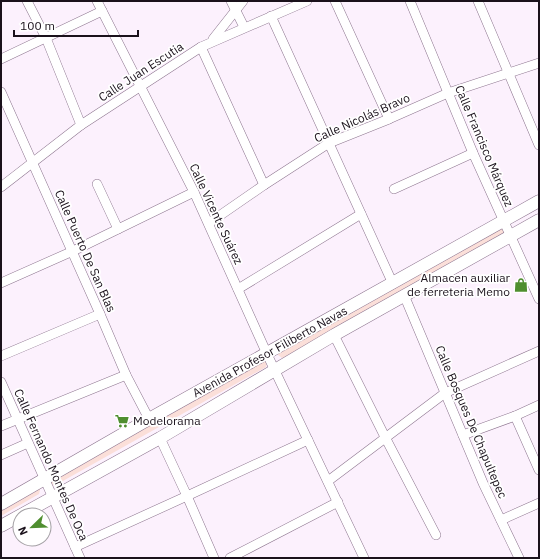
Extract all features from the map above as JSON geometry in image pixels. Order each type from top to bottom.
[{"type":"main road","name":"Avenida Profesor Filiberto Navas","points":[[1,504],[149,419],[393,284],[539,201]]},
{"type":"main road","name":"Avenida Profesor Filiberto Navas","points":[[1,526],[160,438],[334,334],[539,220]]},
{"type":"street","points":[[27,1],[46,38],[81,125]]},
{"type":"street","name":"Calle Vicente Suárez","points":[[97,1],[209,223],[267,354],[364,558]]},
{"type":"street","points":[[231,1],[244,28]]},
{"type":"street","points":[[212,41],[243,1]]},
{"type":"street","name":"Calle Juan Escutia","points":[[1,186],[81,125],[201,46],[307,1]]},
{"type":"street","points":[[335,1],[389,119]]},
{"type":"street","name":"Calle Francisco Márquez","points":[[410,1],[473,153],[539,299]]},
{"type":"street","points":[[478,1],[539,146]]},
{"type":"street","points":[[1,60],[102,11]]},
{"type":"street","points":[[271,16],[393,284]]},
{"type":"street","points":[[201,46],[264,185]]},
{"type":"street","name":"Calle Nicolás Bravo","points":[[209,223],[329,143],[448,93],[539,63]]},
{"type":"street","name":"Calle Puerto De San Blas","points":[[1,92],[4,106],[73,251],[126,374],[149,419]]},
{"type":"street","points":[[394,189],[473,153]]},
{"type":"street","points":[[97,184],[118,229]]},
{"type":"street","points":[[1,283],[73,251],[194,192]]},
{"type":"street","points":[[238,289],[361,214]]},
{"type":"street","name":"Calle Bosques De Chapultepec","points":[[404,295],[463,436],[519,558]]},
{"type":"street","points":[[1,356],[100,314]]},
{"type":"street","points":[[334,334],[436,535]]},
{"type":"street","points":[[328,481],[445,393],[539,351]]},
{"type":"street","points":[[1,426],[126,374]]},
{"type":"street","name":"Calle Fernando Montes De Oca","points":[[1,382],[80,558]]},
{"type":"street","points":[[463,436],[539,405]]},
{"type":"street","points":[[515,416],[539,470]]},
{"type":"street","points":[[160,438],[214,558]]},
{"type":"street","points":[[75,547],[308,440]]},
{"type":"street","points":[[1,455],[28,443]]},
{"type":"street","points":[[230,558],[338,502]]},
{"type":"street","points":[[501,520],[539,502]]},
{"type":"shaded area","points":[[503,228],[505,232],[503,235],[285,357],[282,358],[278,355],[277,352]]},
{"type":"shaded area","points":[[264,359],[267,362],[266,367],[54,486],[51,483],[52,477]]},
{"type":"shaded area","points":[[39,487],[39,494],[17,507],[12,507],[12,510],[1,516],[1,506]]},
{"type":"place","name":"Almacen auxiliar de ferreteria Memo","points":[[521,285]]},
{"type":"place","name":"Modelorama","points":[[122,421]]}]
